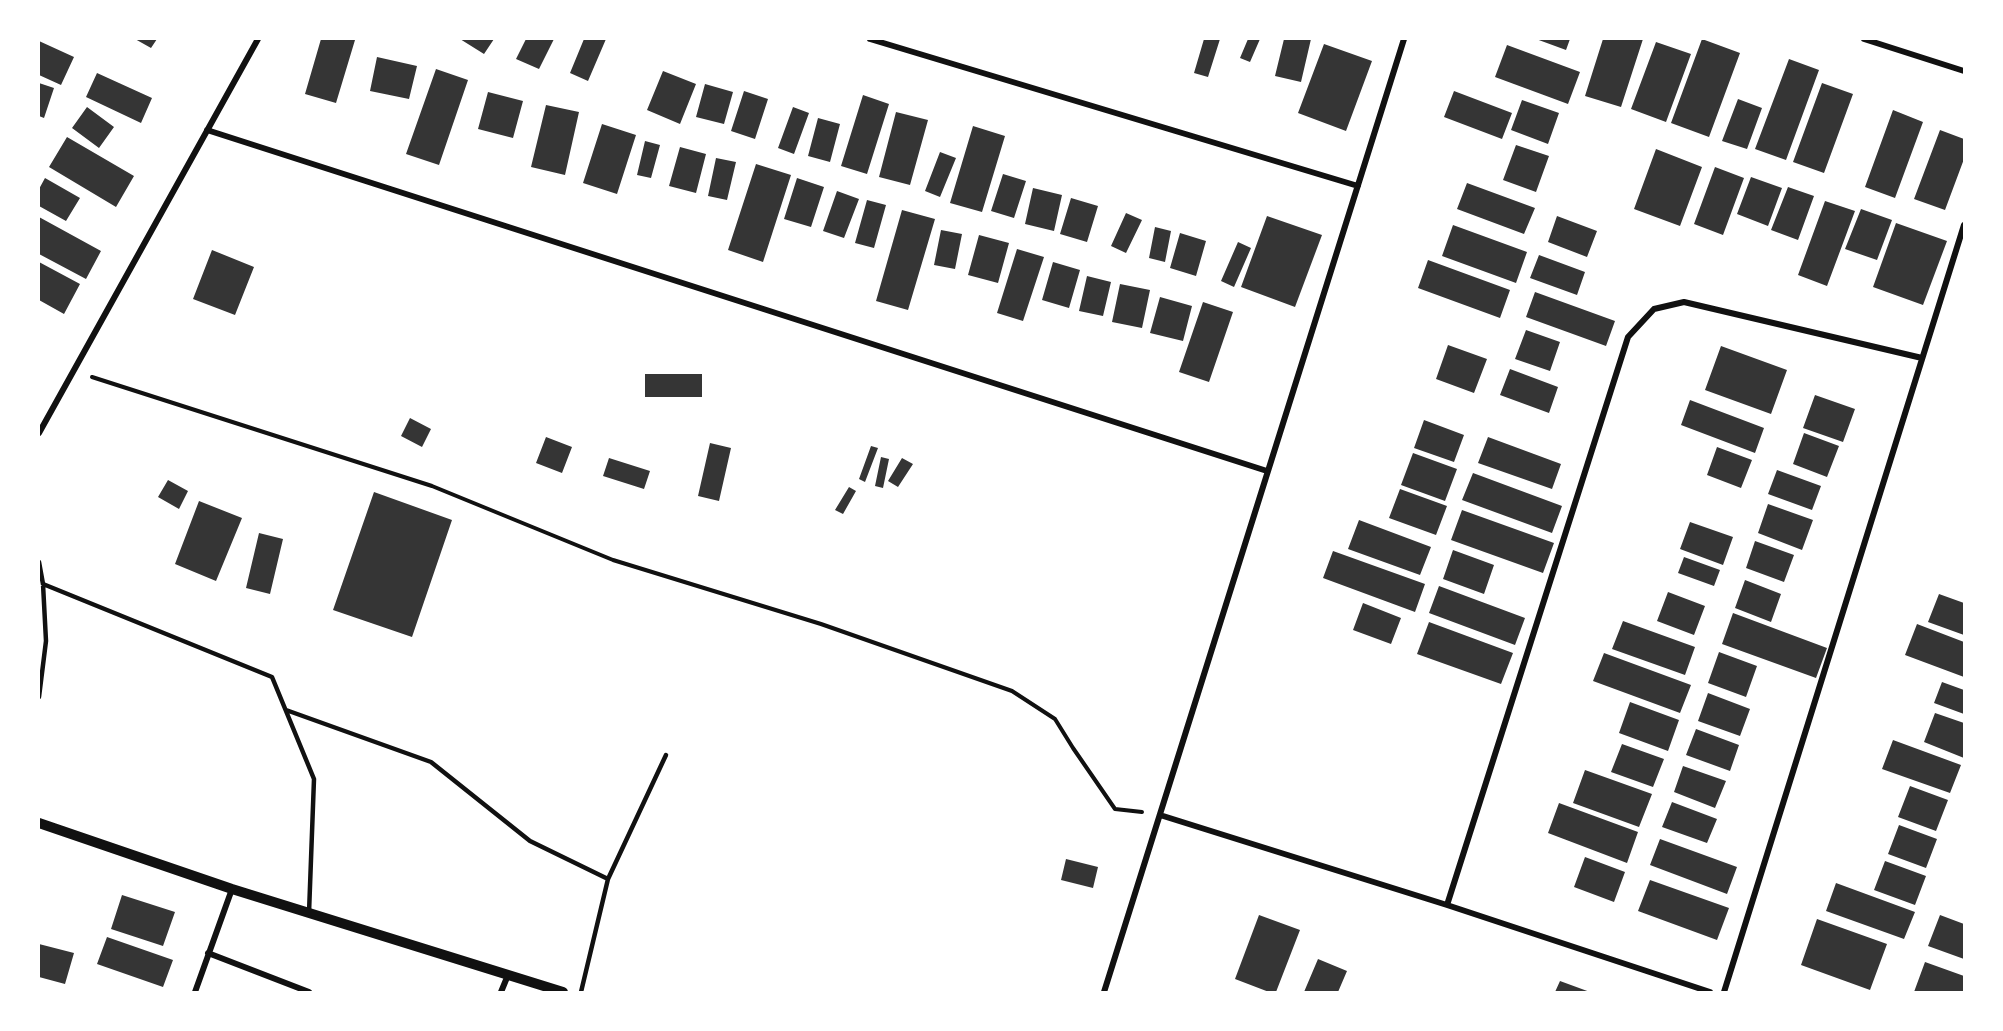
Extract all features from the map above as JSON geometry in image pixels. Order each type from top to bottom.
[{"type":"street","points":[[39,434],[258,39]]},
{"type":"street","points":[[870,39],[1358,186]]},
{"type":"street","points":[[1104,992],[1404,39]]},
{"type":"street","points":[[1864,39],[1964,71]]},
{"type":"street","points":[[207,130],[1267,471]]},
{"type":"street","points":[[1724,992],[1964,225]]},
{"type":"street","points":[[1447,905],[1628,337],[1654,309],[1684,302],[1922,358]]},
{"type":"street","points":[[1160,814],[1710,992]]},
{"type":"street","points":[[39,823],[232,889],[563,992]]},
{"type":"street","points":[[195,992],[232,889]]},
{"type":"street","points":[[208,953],[309,992]]},
{"type":"street","points":[[501,992],[508,975]]},
{"type":"lane","points":[[39,562],[43,584],[46,641],[39,698]]},
{"type":"lane","points":[[43,584],[272,677],[314,779],[309,913]]},
{"type":"lane","points":[[285,710],[431,762],[530,841],[608,879]]},
{"type":"lane","points":[[580,992],[608,879],[666,755]]},
{"type":"path","points":[[74,371],[432,486],[613,560],[821,624],[1012,691],[1055,719],[1115,809],[1160,814]]},
{"type":"building","points":[[135,39],[157,39],[151,48]]},
{"type":"building","points":[[321,39],[355,40],[336,103],[305,94]]},
{"type":"building","points":[[460,39],[494,39],[484,54]]},
{"type":"building","points":[[526,39],[554,39],[539,69],[516,59]]},
{"type":"building","points":[[584,39],[606,39],[588,81],[570,73]]},
{"type":"building","points":[[1204,39],[1220,39],[1208,77],[1194,73]]},
{"type":"building","points":[[1248,39],[1260,39],[1250,62],[1240,58]]},
{"type":"building","points":[[1284,39],[1311,39],[1301,82],[1275,76]]},
{"type":"building","points":[[1536,39],[1570,39],[1566,50]]},
{"type":"building","points":[[1603,39],[1643,39],[1621,107],[1585,96]]},
{"type":"building","points":[[1702,39],[1740,53],[1709,137],[1671,123]]},
{"type":"building","points":[[39,41],[74,57],[61,85],[39,75]]},
{"type":"building","points":[[1656,42],[1691,54],[1666,122],[1631,109]]},
{"type":"building","points":[[1324,44],[1372,61],[1346,131],[1298,113]]},
{"type":"building","points":[[1507,45],[1580,72],[1568,104],[1495,77]]},
{"type":"building","points":[[377,57],[417,66],[409,99],[370,91]]},
{"type":"building","points":[[1789,59],[1819,70],[1786,160],[1755,149]]},
{"type":"building","points":[[436,69],[468,80],[439,165],[406,154]]},
{"type":"building","points":[[663,71],[696,84],[680,124],[647,110]]},
{"type":"building","points":[[97,73],[152,98],[141,123],[86,97]]},
{"type":"building","points":[[39,83],[54,88],[44,118],[39,116]]},
{"type":"building","points":[[1822,83],[1853,94],[1824,173],[1793,162]]},
{"type":"building","points":[[705,84],[733,92],[724,124],[696,117]]},
{"type":"building","points":[[744,91],[768,99],[755,139],[731,131]]},
{"type":"building","points":[[1454,91],[1512,113],[1502,139],[1444,117]]},
{"type":"building","points":[[488,92],[523,101],[513,138],[478,129]]},
{"type":"building","points":[[863,95],[889,104],[867,174],[841,166]]},
{"type":"building","points":[[1738,99],[1762,108],[1747,149],[1722,141]]},
{"type":"building","points":[[1522,100],[1559,113],[1548,144],[1511,130]]},
{"type":"building","points":[[546,105],[579,112],[565,175],[531,167]]},
{"type":"building","points":[[87,107],[114,127],[99,148],[72,128]]},
{"type":"building","points":[[793,107],[809,113],[794,154],[778,148]]},
{"type":"building","points":[[1893,110],[1923,122],[1895,198],[1865,187]]},
{"type":"building","points":[[896,112],[928,120],[910,185],[879,177]]},
{"type":"building","points":[[818,118],[840,124],[830,162],[808,156]]},
{"type":"building","points":[[602,124],[636,135],[617,194],[583,183]]},
{"type":"building","points":[[973,126],[1005,136],[982,212],[950,203]]},
{"type":"building","points":[[1940,130],[1964,139],[1964,159],[1945,210],[1914,199]]},
{"type":"building","points":[[67,137],[134,176],[116,207],[49,167]]},
{"type":"building","points":[[645,141],[660,145],[651,178],[637,175]]},
{"type":"building","points":[[1516,145],[1549,156],[1536,192],[1503,180]]},
{"type":"building","points":[[680,147],[706,154],[696,193],[669,186]]},
{"type":"building","points":[[1656,149],[1702,167],[1680,226],[1634,209]]},
{"type":"building","points":[[940,152],[956,158],[940,197],[925,191]]},
{"type":"building","points":[[716,158],[736,162],[727,200],[708,196]]},
{"type":"building","points":[[756,164],[791,175],[763,262],[728,250]]},
{"type":"building","points":[[1715,167],[1744,178],[1723,235],[1694,224]]},
{"type":"building","points":[[1003,174],[1026,181],[1014,218],[991,211]]},
{"type":"building","points":[[1751,177],[1782,188],[1768,226],[1737,214]]},
{"type":"building","points":[[45,178],[80,198],[66,221],[39,206],[39,189]]},
{"type":"building","points":[[797,178],[824,187],[811,227],[784,219]]},
{"type":"building","points":[[1467,183],[1535,208],[1524,234],[1457,209]]},
{"type":"building","points":[[1788,187],[1814,196],[1798,240],[1771,230]]},
{"type":"building","points":[[1033,188],[1062,195],[1054,231],[1025,224]]},
{"type":"building","points":[[837,191],[859,199],[844,238],[823,231]]},
{"type":"building","points":[[1071,198],[1098,206],[1087,242],[1060,234]]},
{"type":"building","points":[[867,200],[886,205],[874,248],[855,243]]},
{"type":"building","points":[[1825,201],[1855,211],[1827,286],[1798,275]]},
{"type":"building","points":[[1861,209],[1892,220],[1877,260],[1845,249]]},
{"type":"building","points":[[902,210],[935,219],[908,310],[876,301]]},
{"type":"building","points":[[1126,213],[1142,220],[1126,253],[1111,246]]},
{"type":"building","points":[[1267,216],[1322,235],[1295,307],[1241,287]]},
{"type":"building","points":[[1557,216],[1597,231],[1587,257],[1548,242]]},
{"type":"building","points":[[39,217],[101,251],[86,279],[39,254]]},
{"type":"building","points":[[1896,223],[1947,241],[1923,305],[1873,287]]},
{"type":"building","points":[[1453,225],[1527,252],[1516,283],[1442,256]]},
{"type":"building","points":[[1155,227],[1171,231],[1165,262],[1149,258]]},
{"type":"building","points":[[941,230],[962,234],[955,269],[934,265]]},
{"type":"building","points":[[1180,233],[1206,241],[1196,276],[1170,268]]},
{"type":"building","points":[[979,235],[1009,243],[998,283],[968,275]]},
{"type":"building","points":[[1238,242],[1251,248],[1234,287],[1221,281]]},
{"type":"building","points":[[1017,249],[1044,257],[1023,321],[997,313]]},
{"type":"building","points":[[212,250],[254,267],[235,315],[193,299]]},
{"type":"building","points":[[1539,255],[1585,272],[1577,295],[1530,278]]},
{"type":"building","points":[[1428,260],[1510,290],[1500,318],[1418,288]]},
{"type":"building","points":[[39,262],[80,284],[64,314],[39,300]]},
{"type":"building","points":[[1053,262],[1080,270],[1069,308],[1042,300]]},
{"type":"building","points":[[1087,276],[1111,282],[1103,316],[1079,311]]},
{"type":"building","points":[[1120,284],[1150,290],[1142,328],[1112,322]]},
{"type":"building","points":[[1535,292],[1615,321],[1606,346],[1526,317]]},
{"type":"building","points":[[1160,297],[1192,306],[1183,341],[1150,333]]},
{"type":"building","points":[[1203,302],[1233,312],[1209,382],[1179,372]]},
{"type":"building","points":[[1526,330],[1560,342],[1550,371],[1515,359]]},
{"type":"building","points":[[1448,345],[1487,359],[1474,393],[1436,379]]},
{"type":"building","points":[[1721,346],[1787,370],[1771,414],[1705,390]]},
{"type":"building","points":[[1510,369],[1558,387],[1549,413],[1500,395]]},
{"type":"building","points":[[645,374],[702,374],[702,397],[645,397]]},
{"type":"building","points":[[1815,395],[1855,409],[1843,442],[1803,428]]},
{"type":"building","points":[[1690,400],[1764,428],[1755,453],[1681,425]]},
{"type":"building","points":[[410,418],[431,429],[422,447],[401,436]]},
{"type":"building","points":[[1424,420],[1464,435],[1454,462],[1414,448]]},
{"type":"building","points":[[1804,433],[1839,446],[1827,477],[1793,464]]},
{"type":"building","points":[[546,437],[572,447],[562,473],[536,463]]},
{"type":"building","points":[[1488,437],[1561,464],[1552,489],[1478,463]]},
{"type":"building","points":[[710,443],[731,448],[719,501],[698,496]]},
{"type":"building","points":[[871,446],[878,448],[865,482],[859,479]]},
{"type":"building","points":[[1717,447],[1752,460],[1741,488],[1707,475]]},
{"type":"building","points":[[1413,453],[1457,469],[1445,501],[1401,485]]},
{"type":"building","points":[[881,457],[889,459],[883,488],[875,486]]},
{"type":"building","points":[[609,458],[650,471],[644,489],[603,476]]},
{"type":"building","points":[[902,458],[913,464],[898,487],[888,481]]},
{"type":"building","points":[[1777,470],[1821,486],[1812,510],[1768,494]]},
{"type":"building","points":[[1473,473],[1562,506],[1552,533],[1462,500]]},
{"type":"building","points":[[168,480],[188,491],[179,509],[158,497]]},
{"type":"building","points":[[849,487],[856,491],[843,514],[835,510]]},
{"type":"building","points":[[1400,489],[1447,506],[1436,535],[1389,518]]},
{"type":"building","points":[[374,492],[452,520],[412,637],[333,610]]},
{"type":"building","points":[[199,501],[242,518],[216,581],[175,564]]},
{"type":"building","points":[[1768,504],[1813,520],[1802,550],[1758,533]]},
{"type":"building","points":[[1462,510],[1554,543],[1543,573],[1451,540]]},
{"type":"building","points":[[1359,520],[1431,547],[1420,575],[1348,549]]},
{"type":"building","points":[[1690,522],[1733,537],[1723,565],[1680,549]]},
{"type":"building","points":[[259,533],[283,539],[270,594],[246,588]]},
{"type":"building","points":[[1755,541],[1794,555],[1784,582],[1746,568]]},
{"type":"building","points":[[1453,550],[1494,565],[1484,594],[1443,579]]},
{"type":"building","points":[[1333,551],[1425,584],[1415,612],[1323,578]]},
{"type":"building","points":[[1684,557],[1720,570],[1714,586],[1678,573]]},
{"type":"building","points":[[1745,580],[1781,594],[1771,622],[1735,608]]},
{"type":"building","points":[[1439,586],[1525,618],[1515,645],[1429,613]]},
{"type":"building","points":[[1668,592],[1705,606],[1694,635],[1657,621]]},
{"type":"building","points":[[1939,594],[1964,603],[1964,635],[1928,622]]},
{"type":"building","points":[[1363,603],[1401,618],[1391,644],[1353,630]]},
{"type":"building","points":[[1733,613],[1827,648],[1816,678],[1722,644]]},
{"type":"building","points":[[1623,621],[1695,647],[1685,675],[1612,649]]},
{"type":"building","points":[[1429,622],[1513,653],[1501,684],[1417,654]]},
{"type":"building","points":[[1917,624],[1964,642],[1964,677],[1905,655]]},
{"type":"building","points":[[1719,652],[1757,666],[1746,697],[1708,683]]},
{"type":"building","points":[[1604,653],[1691,685],[1680,713],[1593,681]]},
{"type":"building","points":[[1942,682],[1964,690],[1964,714],[1934,703]]},
{"type":"building","points":[[1708,693],[1750,709],[1740,736],[1698,721]]},
{"type":"building","points":[[1630,702],[1679,720],[1668,751],[1619,733]]},
{"type":"building","points":[[1935,713],[1964,723],[1964,758],[1924,742]]},
{"type":"building","points":[[1696,729],[1739,745],[1730,771],[1686,755]]},
{"type":"building","points":[[1893,740],[1961,765],[1950,793],[1882,769]]},
{"type":"building","points":[[1622,744],[1664,759],[1653,787],[1611,772]]},
{"type":"building","points":[[1683,766],[1726,781],[1715,808],[1674,792]]},
{"type":"building","points":[[1585,770],[1652,794],[1639,827],[1573,803]]},
{"type":"building","points":[[1910,786],[1948,800],[1936,831],[1898,817]]},
{"type":"building","points":[[1672,802],[1717,819],[1707,843],[1662,827]]},
{"type":"building","points":[[1559,803],[1638,832],[1627,863],[1548,833]]},
{"type":"building","points":[[1899,825],[1937,839],[1926,868],[1888,854]]},
{"type":"building","points":[[1660,839],[1737,867],[1727,894],[1650,865]]},
{"type":"building","points":[[1585,857],[1625,872],[1614,902],[1574,887]]},
{"type":"building","points":[[1066,859],[1098,867],[1093,888],[1061,880]]},
{"type":"building","points":[[1885,861],[1926,876],[1915,905],[1874,890]]},
{"type":"building","points":[[1650,880],[1729,908],[1717,940],[1638,911]]},
{"type":"building","points":[[1836,883],[1915,912],[1904,939],[1826,911]]},
{"type":"building","points":[[122,895],[175,912],[163,946],[111,929]]},
{"type":"building","points":[[1259,915],[1300,930],[1276,992],[1269,992],[1235,979]]},
{"type":"building","points":[[1940,915],[1964,924],[1964,959],[1928,946]]},
{"type":"building","points":[[1817,919],[1887,944],[1870,990],[1801,965]]},
{"type":"building","points":[[107,937],[173,960],[163,987],[97,964]]},
{"type":"building","points":[[39,944],[74,953],[65,984],[39,977]]},
{"type":"building","points":[[1318,959],[1347,971],[1338,992],[1304,992]]},
{"type":"building","points":[[1925,962],[1964,976],[1964,992],[1914,992]]},
{"type":"building","points":[[1560,981],[1590,992],[1555,992]]}]
